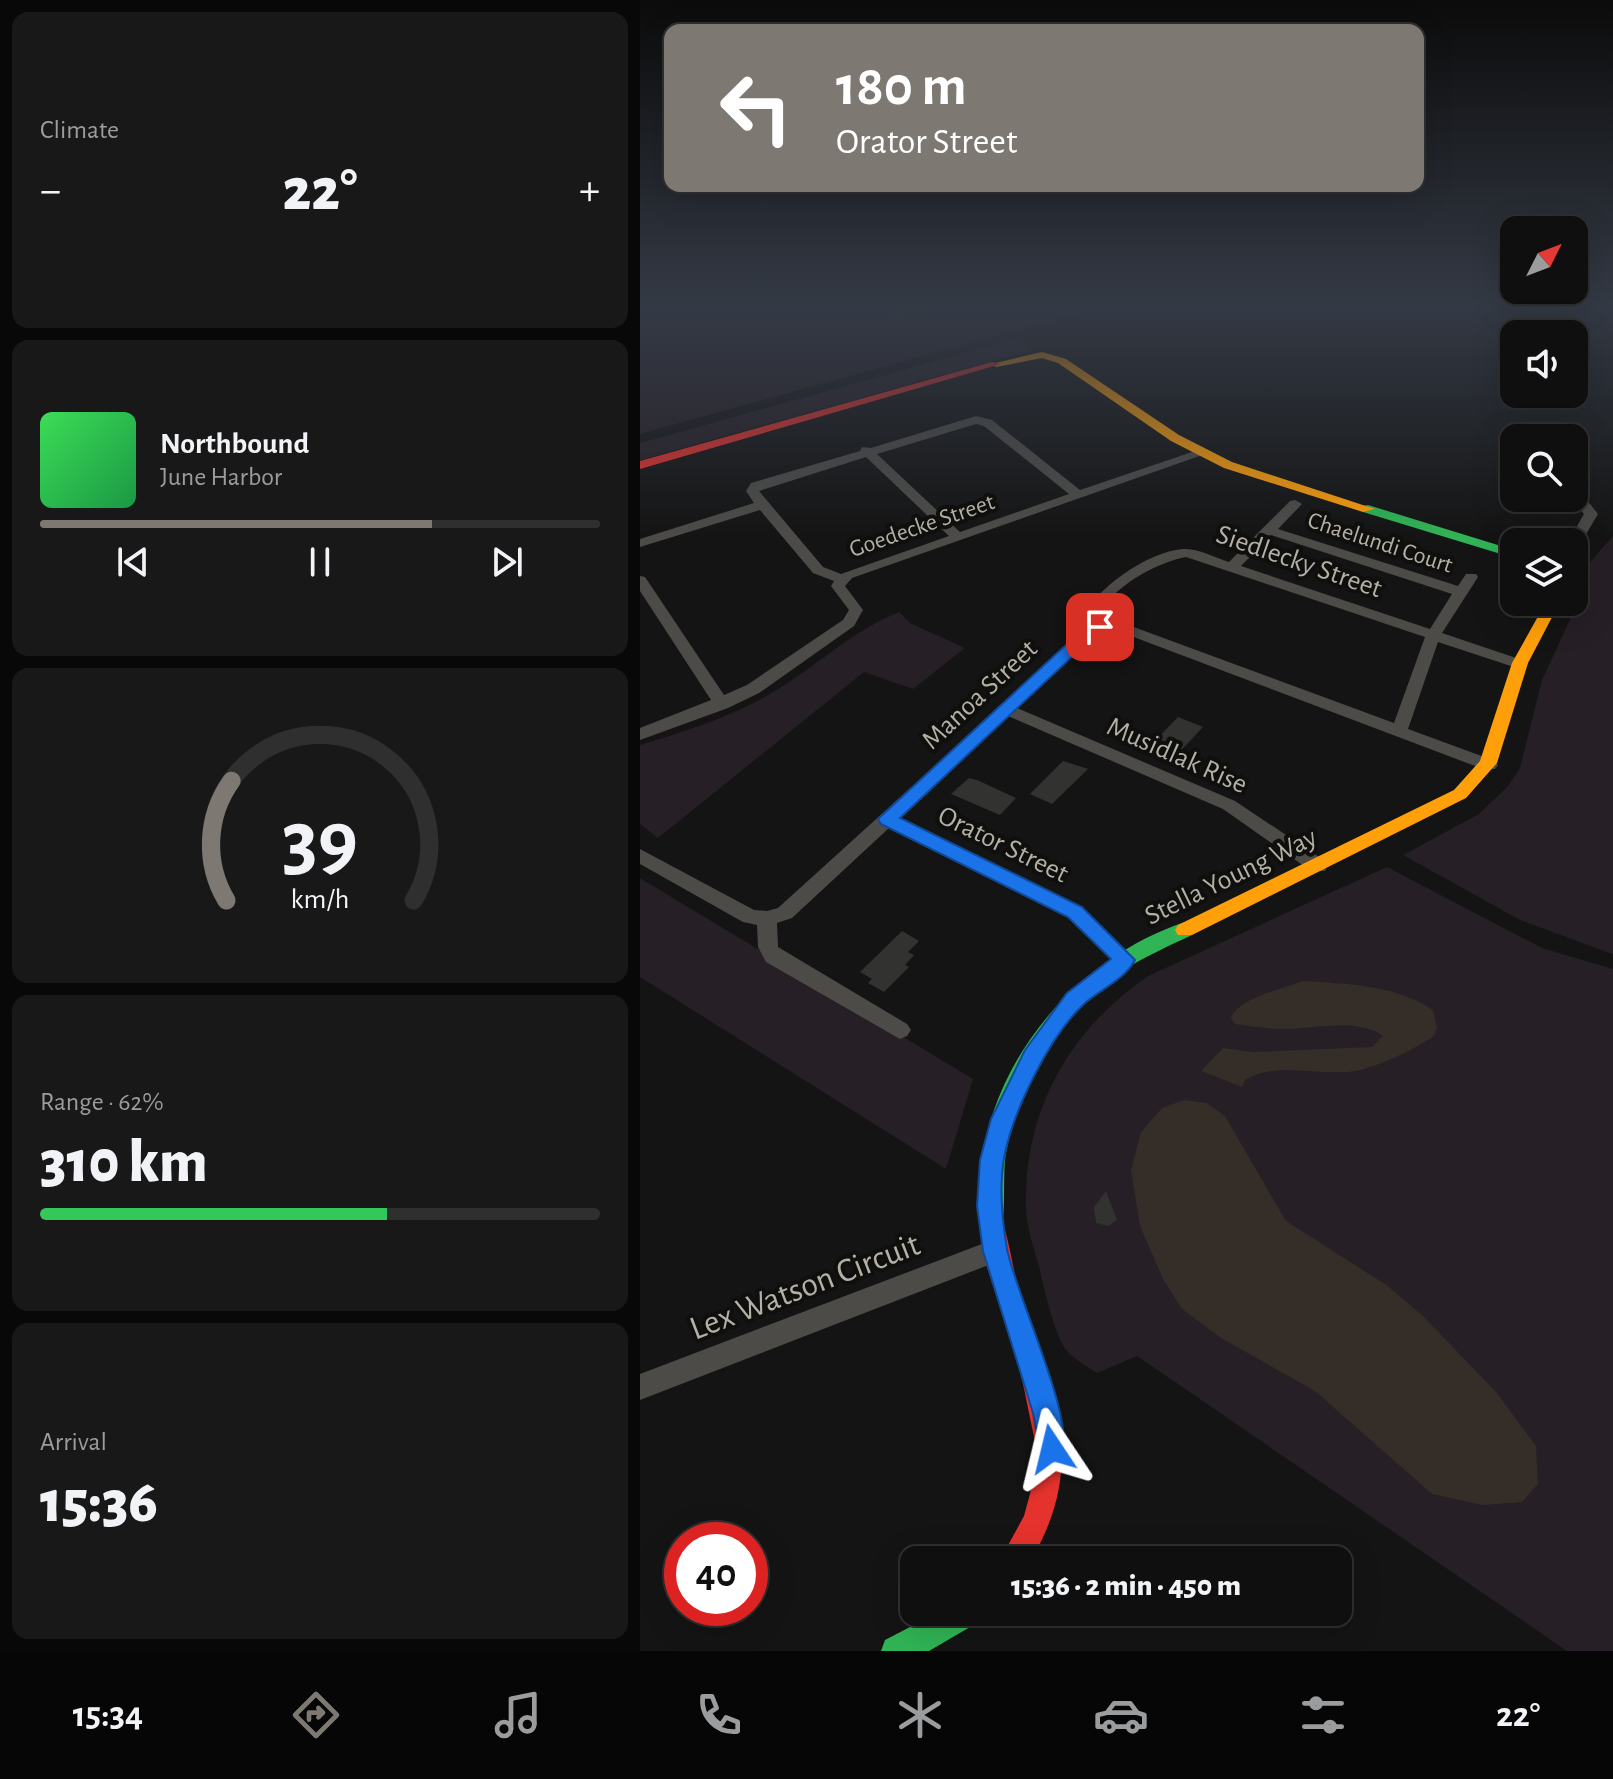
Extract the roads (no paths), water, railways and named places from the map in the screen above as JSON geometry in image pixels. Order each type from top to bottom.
[{"type":"street","points":[[640,465],[931,382]]},
{"type":"street","points":[[1094,382],[1202,453],[1259,477],[1500,550]]},
{"type":"street","points":[[842,579],[820,572],[762,505],[752,491],[760,483],[962,422],[983,421],[1078,495]]},
{"type":"street","points":[[866,450],[958,537]]},
{"type":"street","name":"Goedecke Street","points":[[640,734],[722,704],[781,673],[852,620],[855,608],[838,588],[842,579],[1202,453]]},
{"type":"street","name":"Chaelundi Court","points":[[1232,567],[1295,504]]},
{"type":"street","points":[[640,543],[762,505]]},
{"type":"street","points":[[1583,528],[1591,514],[1588,510]]},
{"type":"street","name":"Chaelundi Court","points":[[1269,530],[1461,592],[1471,577]]},
{"type":"street","name":"Siedlecky Street","points":[[1096,628],[1090,617],[1094,608],[1121,583],[1169,557],[1190,554],[1520,664]]},
{"type":"street","points":[[640,580],[722,704]]},
{"type":"street","points":[[1399,731],[1433,635],[1461,592]]},
{"type":"street","name":"Stella Young Way","points":[[1022,1546],[1041,1509],[1052,1468],[1052,1449],[1046,1413],[995,1251],[990,1183],[997,1138],[1011,1096],[1064,1011],[1086,988],[1125,960],[1449,803],[1469,789],[1489,765],[1520,664],[1546,616]]},
{"type":"street","points":[[1096,628],[1123,628],[1489,765]]},
{"type":"street","name":"Manoa Street","points":[[767,919],[793,907],[1096,628]]},
{"type":"street","name":"Musidlak Rise","points":[[1006,709],[1229,805],[1318,866]]},
{"type":"street","name":"Orator Street","points":[[887,819],[1075,912],[1125,960]]},
{"type":"street","points":[[640,856],[746,915],[767,919],[768,947],[773,956],[900,1030]]},
{"type":"street","name":"Lex Watson Circuit","points":[[640,1387],[995,1251]]},
{"type":"street","points":[[896,1651],[945,1626]]}]
